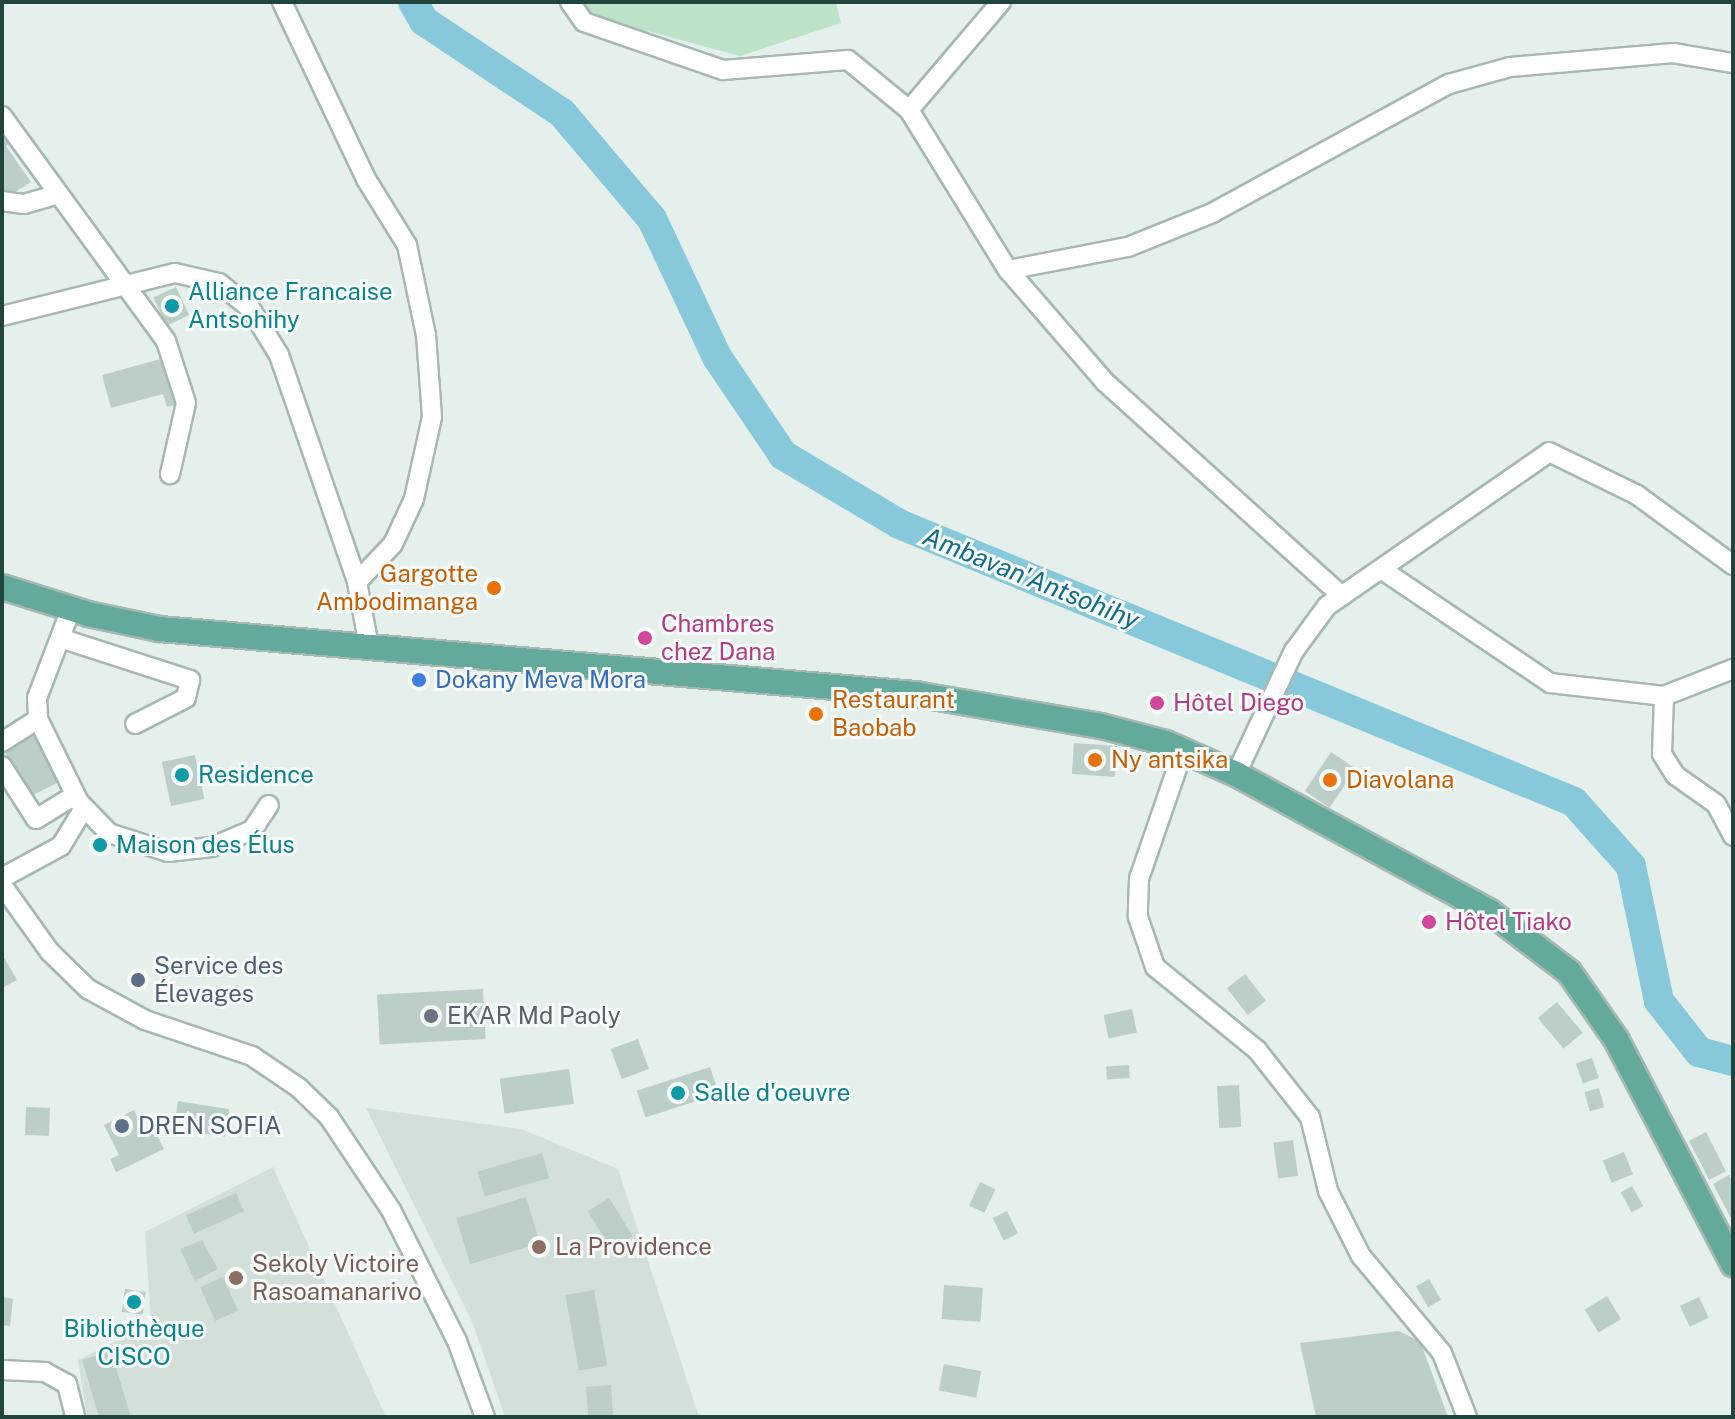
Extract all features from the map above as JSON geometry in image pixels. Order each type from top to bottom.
[{"type":"main road","points":[[2,587],[71,609],[160,629],[915,694],[1101,726],[1183,751],[1236,774],[1490,912],[1569,972],[1616,1039],[1733,1264]]},
{"type":"street","points":[[282,2],[366,179],[407,245],[426,335],[432,417],[414,499],[393,544],[357,582]]},
{"type":"street","points":[[570,2],[584,22],[723,70],[848,60],[909,110],[1008,270],[1105,382],[1342,596]]},
{"type":"street","points":[[909,110],[1001,2]]},
{"type":"street","points":[[1008,270],[1128,247],[1212,213],[1449,84],[1510,67],[1673,53],[1733,63]]},
{"type":"street","points":[[2,116],[120,284],[166,341],[186,403],[170,474]]},
{"type":"street","points":[[2,201],[24,204],[56,195]]},
{"type":"street","points":[[2,316],[153,274],[199,277],[219,283],[250,308],[279,355],[357,582],[369,647]]},
{"type":"street","points":[[1236,774],[1294,651],[1327,606],[1384,571],[1464,508],[1549,452],[1637,495],[1733,565]]},
{"type":"street","points":[[1384,571],[1550,683],[1615,694],[1664,696],[1733,669]]},
{"type":"street","points":[[71,609],[37,698],[38,719],[80,801],[109,833],[168,852],[212,847],[252,830],[269,805]]},
{"type":"street","points":[[60,638],[190,680],[186,698],[135,724]]},
{"type":"street","points":[[1664,696],[1662,754],[1675,775],[1716,804],[1733,836]]},
{"type":"street","points":[[2,742],[38,719]]},
{"type":"street","points":[[1183,751],[1139,879],[1138,917],[1155,967],[1257,1050],[1310,1117],[1328,1191],[1361,1256],[1442,1353],[1467,1417]]},
{"type":"street","points":[[2,766],[36,819],[80,801]]},
{"type":"street","points":[[2,878],[61,846],[80,801]]},
{"type":"street","points":[[2,885],[50,952],[88,989],[145,1020],[252,1056],[299,1088],[329,1117],[391,1210],[457,1341],[485,1417]]},
{"type":"street","points":[[2,1370],[45,1372],[67,1384],[75,1417]]},
{"type":"shaded area","name":"La Providence","points":[[366,1108],[521,1129],[618,1169],[699,1417],[505,1417],[473,1324]]},
{"type":"shaded area","name":"Sekoly Victoire Rasoamanarivo","points":[[273,1167],[386,1417],[87,1417],[78,1360],[151,1324],[145,1232]]},
{"type":"green space","points":[[580,2],[836,2],[841,23],[740,56],[584,14]]},
{"type":"building","points":[[2,131],[10,142],[6,146],[31,182],[9,196],[2,187]]},
{"type":"building","name":"Alliance Francaise Antsohihy","points":[[176,287],[189,315],[166,326],[153,298]]},
{"type":"building","points":[[168,357],[181,404],[167,407],[163,394],[111,408],[102,375]]},
{"type":"building","points":[[31,730],[58,783],[28,798],[2,745]]},
{"type":"building","name":"Ny antsika","points":[[1074,743],[1117,746],[1115,777],[1072,774]]},
{"type":"building","name":"Diavolana","points":[[1331,752],[1356,769],[1330,808],[1305,791]]},
{"type":"building","points":[[195,755],[204,799],[171,806],[162,762]]},
{"type":"building","points":[[2,954],[17,980],[2,988]]},
{"type":"building","points":[[1245,974],[1266,1001],[1248,1015],[1227,988]]},
{"type":"building","name":"EKAR Md Paoly","points":[[483,989],[486,1039],[380,1044],[377,995]]},
{"type":"building","points":[[1557,1002],[1583,1033],[1564,1049],[1538,1018]]},
{"type":"building","points":[[1132,1009],[1137,1032],[1109,1039],[1104,1015]]},
{"type":"building","points":[[638,1039],[649,1069],[622,1079],[611,1049]]},
{"type":"building","points":[[1592,1058],[1599,1078],[1583,1083],[1576,1064]]},
{"type":"building","points":[[1129,1065],[1130,1078],[1107,1080],[1106,1067]]},
{"type":"building","name":"Salle d'oeuvre","points":[[710,1067],[719,1094],[645,1117],[637,1091]]},
{"type":"building","points":[[569,1069],[574,1104],[505,1113],[500,1079]]},
{"type":"building","points":[[1239,1085],[1241,1127],[1219,1128],[1217,1086]]},
{"type":"building","points":[[1599,1088],[1604,1107],[1590,1111],[1585,1092]]},
{"type":"building","name":"DREN SOFIA","points":[[178,1101],[229,1109],[225,1137],[174,1129]]},
{"type":"building","points":[[26,1107],[50,1108],[49,1136],[25,1135]]},
{"type":"building","points":[[134,1110],[143,1130],[152,1125],[164,1149],[116,1172],[110,1159],[119,1155],[104,1125]]},
{"type":"building","points":[[1706,1132],[1726,1171],[1709,1180],[1689,1141]]},
{"type":"building","points":[[1293,1140],[1298,1176],[1278,1178],[1273,1143]]},
{"type":"building","points":[[1624,1152],[1633,1174],[1612,1183],[1603,1161]]},
{"type":"building","points":[[542,1153],[549,1178],[485,1196],[478,1171]]},
{"type":"building","points":[[1729,1175],[1733,1182],[1733,1222],[1713,1184]]},
{"type":"building","points":[[980,1182],[995,1189],[984,1213],[969,1206]]},
{"type":"building","points":[[1632,1186],[1643,1206],[1632,1212],[1621,1192]]},
{"type":"building","points":[[236,1193],[244,1211],[194,1234],[186,1215]]},
{"type":"building","points":[[526,1197],[540,1243],[470,1264],[456,1218]]},
{"type":"building","points":[[609,1198],[633,1236],[612,1249],[588,1211]]},
{"type":"building","points":[[1007,1211],[1018,1233],[1004,1240],[993,1218]]},
{"type":"building","points":[[202,1240],[218,1269],[195,1281],[180,1249]]},
{"type":"building","points":[[223,1277],[238,1311],[215,1321],[200,1287]]},
{"type":"building","points":[[1429,1279],[1441,1300],[1428,1307],[1416,1286]]},
{"type":"building","points":[[944,1285],[983,1288],[981,1322],[942,1319]]},
{"type":"building","name":"Bibliothèque CISCO","points":[[125,1289],[146,1292],[143,1315],[122,1312]]},
{"type":"building","points":[[594,1290],[607,1366],[579,1371],[565,1295]]},
{"type":"building","points":[[1607,1296],[1621,1319],[1599,1333],[1585,1309]]},
{"type":"building","points":[[2,1297],[13,1299],[10,1326],[2,1325]]},
{"type":"building","points":[[1699,1297],[1709,1318],[1690,1327],[1680,1306]]},
{"type":"building","points":[[1398,1331],[1420,1341],[1448,1417],[1316,1417],[1300,1343]]},
{"type":"building","points":[[111,1351],[131,1417],[99,1417],[82,1360]]},
{"type":"building","points":[[944,1364],[981,1371],[976,1398],[939,1391]]},
{"type":"building","points":[[611,1385],[613,1417],[588,1417],[586,1387]]},
{"type":"waterway","name":"Ambavan'Antsohihy","points":[[413,2],[424,21],[562,113],[652,219],[717,357],[783,455],[899,524],[1574,802],[1631,866],[1659,1001],[1699,1052],[1733,1061]]},
{"type":"place","name":"Alliance Francaise Antsohihy","points":[[172,306]]},
{"type":"place","name":"Gargotte Ambodimanga","points":[[494,588]]},
{"type":"place","name":"Chambres chez Dana","points":[[645,638]]},
{"type":"place","name":"Dokany Meva Mora","points":[[419,680]]},
{"type":"place","name":"Hôtel Diego","points":[[1157,703]]},
{"type":"place","name":"Restaurant Baobab","points":[[816,714]]},
{"type":"place","name":"Ny antsika","points":[[1095,760]]},
{"type":"place","name":"Residence","points":[[182,775]]},
{"type":"place","name":"Diavolana","points":[[1330,780]]},
{"type":"place","name":"Maison des Élus","points":[[100,845]]},
{"type":"place","name":"Hôtel Tiako","points":[[1429,922]]},
{"type":"place","name":"Service des Élevages","points":[[138,980]]},
{"type":"place","name":"EKAR Md Paoly","points":[[431,1016]]},
{"type":"place","name":"Salle d'oeuvre","points":[[678,1093]]},
{"type":"place","name":"DREN SOFIA","points":[[122,1126]]},
{"type":"place","name":"La Providence","points":[[539,1247]]},
{"type":"place","name":"Sekoly Victoire Rasoamanarivo","points":[[236,1278]]},
{"type":"place","name":"Bibliothèque CISCO","points":[[134,1302]]}]
